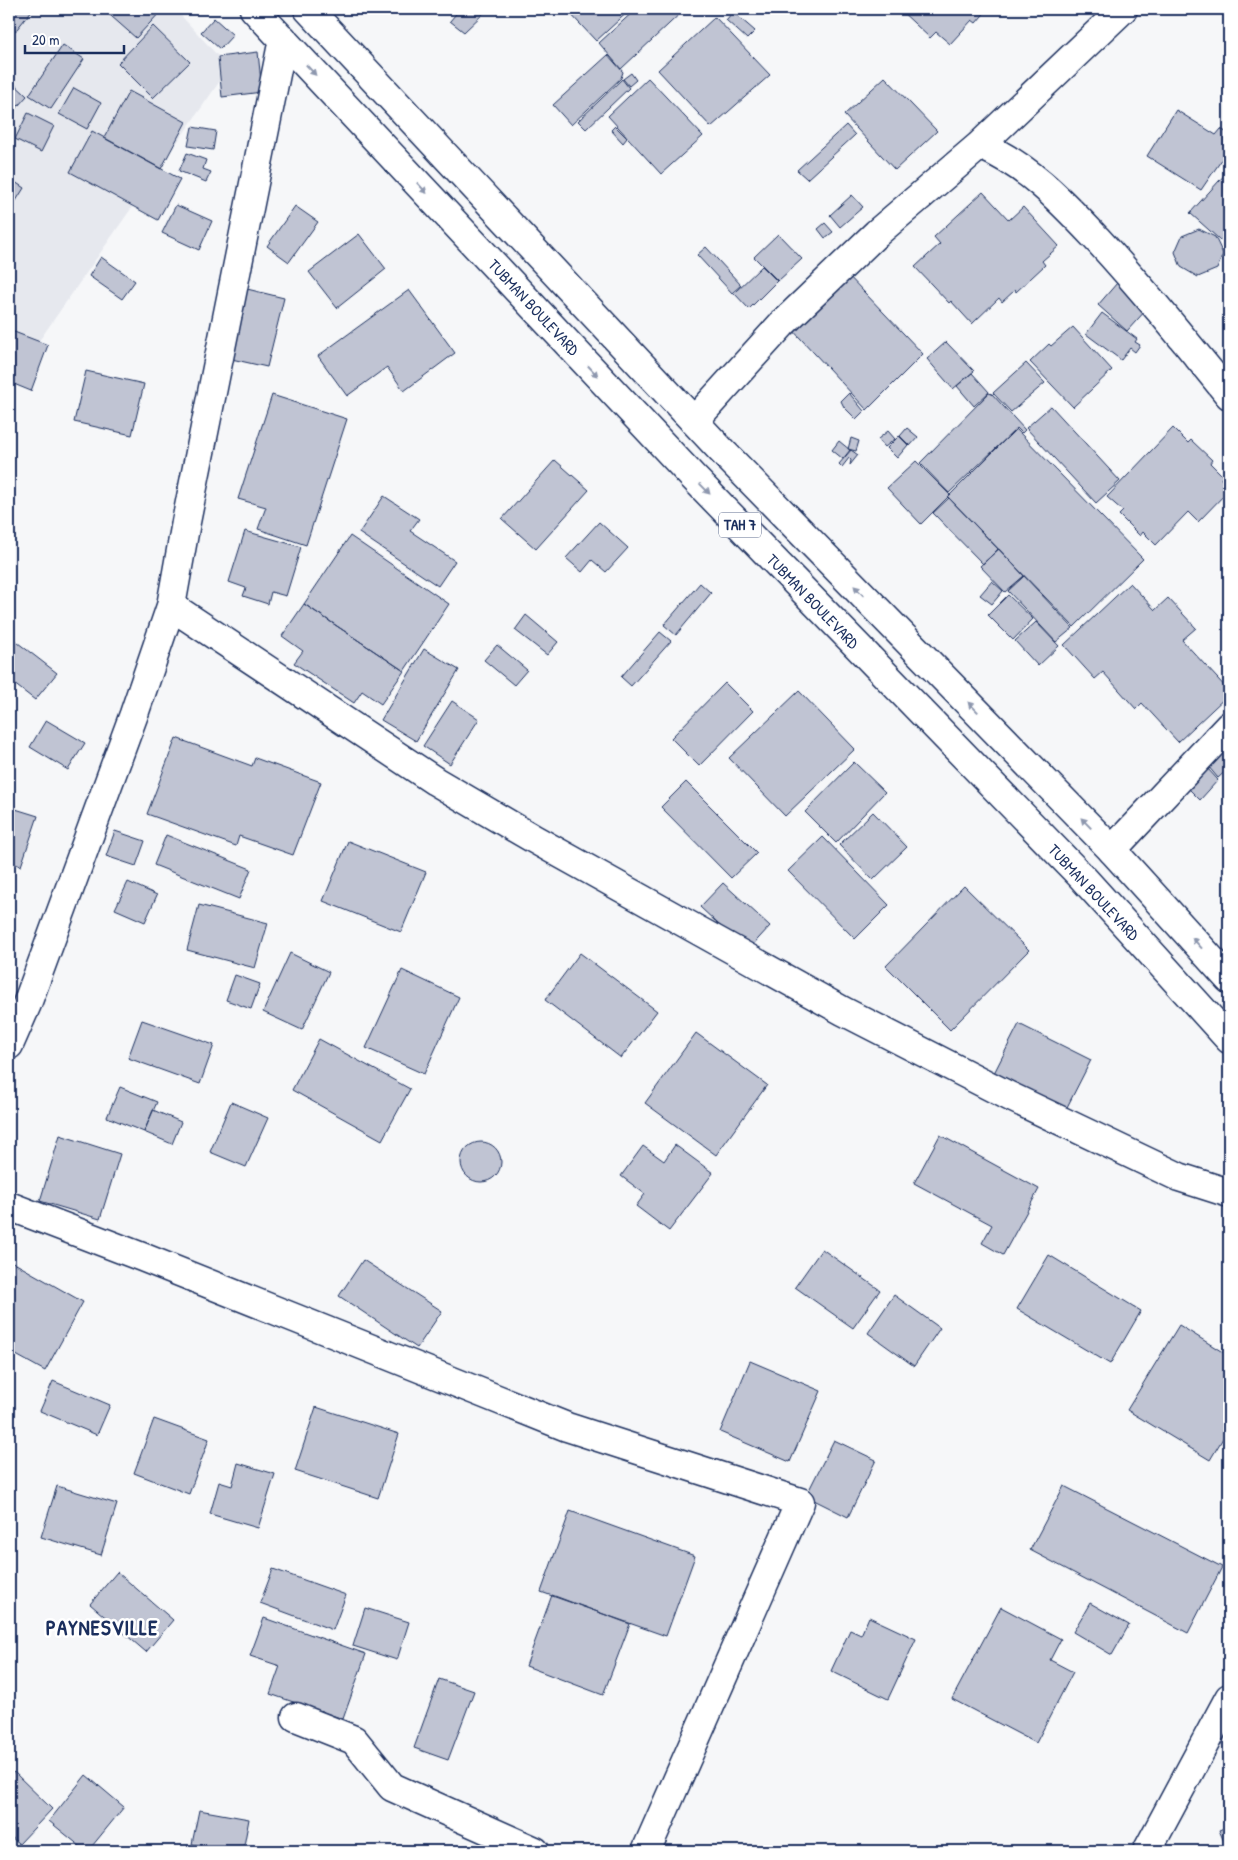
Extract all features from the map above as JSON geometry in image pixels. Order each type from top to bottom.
[{"type":"main road","name":"TUBMAN BOULEVARD","points":[[254,9],[693,478],[1083,878],[1229,1039]]},
{"type":"main road","name":"TAH 7","points":[[308,9],[694,421],[1112,850],[1229,979]]},
{"type":"main road","points":[[694,421],[782,324],[877,233],[980,145],[1123,9]]},
{"type":"main road","points":[[9,1045],[27,1004],[121,750],[171,606],[186,522],[283,39]]},
{"type":"main road","points":[[980,145],[1000,153],[1048,188],[1146,293],[1229,395]]},
{"type":"main road","points":[[171,606],[435,780],[534,839],[826,1001],[1009,1096],[1170,1173],[1229,1192]]},
{"type":"main road","points":[[1112,850],[1229,726]]},
{"type":"main road","points":[[9,1206],[142,1257],[567,1427],[800,1502],[646,1851]]},
{"type":"main road","points":[[1146,1851],[1229,1698]]},
{"type":"main road","points":[[296,1717],[354,1740],[392,1787],[535,1851]]},
{"type":"shaded area","points":[[9,9],[175,9],[229,68],[9,384]]},
{"type":"building","points":[[9,9],[33,9],[9,39]]},
{"type":"building","points":[[103,9],[163,9],[136,38]]},
{"type":"building","points":[[460,9],[484,9],[486,11],[464,32],[450,21]]},
{"type":"building","points":[[566,9],[631,9],[596,41]]},
{"type":"building","points":[[636,9],[685,9],[621,69],[599,43]]},
{"type":"building","points":[[899,9],[988,9],[976,23],[972,20],[950,44],[936,32],[930,38]]},
{"type":"building","points":[[733,12],[755,31],[747,39],[726,20]]},
{"type":"building","points":[[715,17],[770,75],[711,127],[658,70]]},
{"type":"building","points":[[214,18],[233,35],[220,49],[201,32]]},
{"type":"building","points":[[153,26],[190,62],[153,98],[118,63]]},
{"type":"building","points":[[63,45],[84,59],[51,109],[29,95]]},
{"type":"building","points":[[258,52],[262,92],[222,97],[218,57]]},
{"type":"building","points":[[608,55],[623,72],[621,78],[571,125],[553,105]]},
{"type":"building","points":[[631,73],[636,80],[629,86],[623,79]]},
{"type":"building","points":[[885,77],[937,131],[895,170],[844,115]]},
{"type":"building","points":[[648,78],[703,136],[661,174],[608,116]]},
{"type":"building","points":[[622,79],[629,88],[586,129],[578,121]]},
{"type":"building","points":[[10,80],[27,96],[9,116],[9,82]]},
{"type":"building","points":[[74,88],[101,103],[87,129],[59,114]]},
{"type":"building","points":[[129,91],[186,122],[161,169],[104,138]]},
{"type":"building","points":[[1176,110],[1216,135],[1221,129],[1229,134],[1229,149],[1201,190],[1147,156]]},
{"type":"building","points":[[28,113],[54,126],[41,152],[15,139]]},
{"type":"building","points":[[846,125],[855,135],[807,179],[797,170]]},
{"type":"building","points":[[615,126],[627,138],[623,143],[611,130]]},
{"type":"building","points":[[192,127],[216,131],[213,150],[188,146]]},
{"type":"building","points":[[92,131],[180,179],[158,220],[70,172]]},
{"type":"building","points":[[187,153],[206,160],[203,169],[211,172],[206,182],[179,171]]},
{"type":"building","points":[[1229,170],[1229,248],[1190,213]]},
{"type":"building","points":[[9,178],[24,188],[9,212]]},
{"type":"building","points":[[983,192],[1009,220],[1023,207],[1059,246],[1042,261],[1045,265],[1016,292],[1015,290],[1002,302],[999,298],[972,324],[915,267],[940,244],[934,237]]},
{"type":"building","points":[[852,195],[863,207],[840,227],[830,215]]},
{"type":"building","points":[[176,205],[212,221],[199,250],[162,233]]},
{"type":"building","points":[[295,206],[318,222],[289,262],[267,246]]},
{"type":"building","points":[[825,223],[833,232],[825,238],[818,229]]},
{"type":"building","points":[[1199,229],[1215,237],[1223,254],[1217,269],[1198,277],[1181,267],[1175,252],[1182,236]]},
{"type":"building","points":[[359,234],[386,269],[337,308],[309,272]]},
{"type":"building","points":[[778,234],[802,259],[778,281],[754,257]]},
{"type":"building","points":[[706,247],[741,285],[732,293],[697,255]]},
{"type":"building","points":[[101,257],[135,281],[122,299],[89,276]]},
{"type":"building","points":[[762,266],[777,281],[749,309],[734,293]]},
{"type":"building","points":[[845,272],[923,354],[867,410],[788,325]]},
{"type":"building","points":[[1117,283],[1147,309],[1127,331],[1098,305]]},
{"type":"building","points":[[243,288],[284,298],[267,367],[227,358]]},
{"type":"building","points":[[409,290],[455,353],[404,391],[387,367],[347,396],[318,356]]},
{"type":"building","points":[[1102,313],[1137,339],[1135,342],[1140,345],[1135,352],[1130,348],[1121,360],[1086,334]]},
{"type":"building","points":[[1073,327],[1112,370],[1073,407],[1030,362],[1049,344],[1051,346]]},
{"type":"building","points":[[9,330],[48,345],[31,391],[9,382]]},
{"type":"building","points":[[946,342],[974,371],[953,389],[927,359]]},
{"type":"building","points":[[1026,363],[1045,383],[1011,412],[993,393]]},
{"type":"building","points":[[86,371],[144,384],[132,435],[74,422]]},
{"type":"building","points":[[972,373],[989,392],[974,406],[957,386]]},
{"type":"building","points":[[849,393],[864,411],[856,419],[844,407],[841,401]]},
{"type":"building","points":[[989,393],[1025,430],[1022,433],[1017,428],[949,493],[920,463]]},
{"type":"building","points":[[272,395],[347,419],[306,545],[258,529],[266,507],[238,499]]},
{"type":"building","points":[[1051,406],[1120,481],[1096,503],[1026,428]]},
{"type":"building","points":[[907,428],[918,437],[910,446],[900,436]]},
{"type":"building","points":[[1173,428],[1188,443],[1191,440],[1212,460],[1210,463],[1223,476],[1221,479],[1229,487],[1229,490],[1198,522],[1188,512],[1156,545],[1143,532],[1140,536],[1119,515],[1123,511],[1107,497]]},
{"type":"building","points":[[1016,429],[1143,559],[1074,627],[948,497]]},
{"type":"building","points":[[888,431],[895,439],[885,447],[878,439]]},
{"type":"building","points":[[899,436],[908,445],[897,458],[887,448]]},
{"type":"building","points":[[851,438],[859,441],[856,451],[848,449]]},
{"type":"building","points":[[839,441],[850,450],[843,459],[832,450]]},
{"type":"building","points":[[851,450],[858,455],[850,465],[851,460],[849,458],[842,467],[839,464]]},
{"type":"building","points":[[555,460],[589,490],[536,549],[502,519]]},
{"type":"building","points":[[916,461],[950,495],[921,524],[887,488]]},
{"type":"building","points":[[384,496],[419,519],[410,531],[455,561],[438,586],[359,533]]},
{"type":"building","points":[[949,498],[998,549],[983,564],[933,513]]},
{"type":"building","points":[[599,522],[628,548],[606,572],[592,560],[582,572],[566,558]]},
{"type":"building","points":[[245,531],[301,547],[286,596],[271,592],[268,604],[243,596],[246,588],[229,582]]},
{"type":"building","points":[[350,536],[449,604],[404,671],[304,604]]},
{"type":"building","points":[[999,549],[1024,576],[1005,592],[980,566]]},
{"type":"building","points":[[1024,576],[1073,628],[1056,642],[1008,591]]},
{"type":"building","points":[[992,581],[1003,591],[992,604],[980,595]]},
{"type":"building","points":[[700,583],[711,593],[676,635],[664,625]]},
{"type":"building","points":[[1130,583],[1155,610],[1168,598],[1196,628],[1182,640],[1229,691],[1229,694],[1178,742],[1142,703],[1136,709],[1103,672],[1095,679],[1064,645]]},
{"type":"building","points":[[1008,595],[1033,619],[1013,640],[988,615]]},
{"type":"building","points":[[304,604],[404,671],[381,704],[362,691],[354,703],[294,663],[303,651],[282,636]]},
{"type":"building","points":[[526,615],[558,642],[547,655],[515,630]]},
{"type":"building","points":[[1036,622],[1059,646],[1038,666],[1015,641]]},
{"type":"building","points":[[660,632],[671,641],[631,686],[621,677]]},
{"type":"building","points":[[9,636],[57,673],[35,700],[9,680]]},
{"type":"building","points":[[497,645],[527,670],[514,685],[484,660]]},
{"type":"building","points":[[424,649],[459,670],[416,741],[381,720]]},
{"type":"building","points":[[725,683],[753,711],[699,766],[671,738]]},
{"type":"building","points":[[799,691],[855,749],[785,816],[729,758]]},
{"type":"building","points":[[452,701],[479,719],[450,764],[423,746]]},
{"type":"building","points":[[46,720],[85,743],[68,770],[30,747]]},
{"type":"building","points":[[176,738],[252,766],[255,758],[321,782],[293,855],[239,836],[236,846],[147,814]]},
{"type":"building","points":[[1229,746],[1229,768],[1218,778],[1208,766]]},
{"type":"building","points":[[854,762],[885,792],[836,843],[805,812]]},
{"type":"building","points":[[1207,768],[1218,780],[1200,800],[1188,788]]},
{"type":"building","points":[[686,782],[757,853],[731,878],[661,807]]},
{"type":"building","points":[[9,807],[38,816],[21,866],[9,862]]},
{"type":"building","points":[[873,812],[907,847],[873,880],[839,845]]},
{"type":"building","points":[[115,831],[145,841],[136,866],[106,856]]},
{"type":"building","points":[[166,835],[251,869],[239,899],[154,865]]},
{"type":"building","points":[[823,837],[889,905],[855,939],[788,871]]},
{"type":"building","points":[[348,841],[426,872],[401,932],[323,901]]},
{"type":"building","points":[[128,882],[157,895],[145,922],[115,909]]},
{"type":"building","points":[[723,883],[770,926],[747,951],[700,907]]},
{"type":"building","points":[[964,886],[1029,950],[950,1030],[886,966]]},
{"type":"building","points":[[199,905],[268,923],[255,968],[187,950]]},
{"type":"building","points":[[290,953],[329,972],[302,1030],[263,1012]]},
{"type":"building","points":[[580,953],[657,1011],[621,1058],[545,1000]]},
{"type":"building","points":[[402,970],[459,997],[424,1074],[366,1048]]},
{"type":"building","points":[[235,975],[260,984],[251,1009],[226,1000]]},
{"type":"building","points":[[142,1020],[214,1045],[200,1084],[128,1058]]},
{"type":"building","points":[[1019,1024],[1091,1060],[1063,1115],[991,1079]]},
{"type":"building","points":[[696,1033],[767,1085],[716,1155],[645,1103]]},
{"type":"building","points":[[319,1039],[410,1089],[382,1140],[292,1090]]},
{"type":"building","points":[[120,1087],[157,1102],[144,1132],[107,1117]]},
{"type":"building","points":[[231,1102],[268,1118],[246,1167],[210,1152]]},
{"type":"building","points":[[153,1110],[181,1122],[172,1144],[144,1132]]},
{"type":"building","points":[[60,1135],[120,1154],[100,1219],[40,1201]]},
{"type":"building","points":[[940,1135],[1039,1189],[1003,1255],[982,1243],[992,1225],[914,1183]]},
{"type":"building","points":[[481,1142],[495,1148],[501,1162],[495,1176],[481,1182],[467,1176],[461,1162],[467,1148]]},
{"type":"building","points":[[675,1145],[713,1173],[669,1231],[636,1206],[645,1194],[621,1176],[643,1146],[664,1161]]},
{"type":"building","points":[[822,1249],[880,1290],[853,1328],[795,1287]]},
{"type":"building","points":[[1049,1255],[1141,1311],[1110,1364],[1017,1309]]},
{"type":"building","points":[[9,1260],[83,1302],[45,1371],[9,1351]]},
{"type":"building","points":[[363,1260],[442,1311],[417,1348],[339,1296]]},
{"type":"building","points":[[894,1295],[940,1328],[914,1366],[868,1333]]},
{"type":"building","points":[[1179,1325],[1229,1356],[1229,1428],[1210,1460],[1127,1410]]},
{"type":"building","points":[[750,1361],[821,1391],[790,1462],[720,1432]]},
{"type":"building","points":[[53,1381],[110,1405],[97,1435],[40,1411]]},
{"type":"building","points":[[316,1407],[399,1434],[378,1498],[295,1471]]},
{"type":"building","points":[[154,1419],[209,1439],[189,1494],[134,1473]]},
{"type":"building","points":[[834,1440],[876,1460],[848,1517],[806,1496]]},
{"type":"building","points":[[238,1463],[275,1474],[258,1528],[210,1514],[219,1482],[232,1486]]},
{"type":"building","points":[[57,1486],[117,1504],[101,1555],[41,1537]]},
{"type":"building","points":[[1064,1486],[1222,1567],[1188,1633],[1030,1550]]},
{"type":"building","points":[[570,1511],[695,1556],[666,1636],[541,1592]]},
{"type":"building","points":[[273,1569],[346,1595],[333,1630],[260,1603]]},
{"type":"building","points":[[117,1572],[173,1620],[146,1652],[90,1604]]},
{"type":"building","points":[[552,1595],[630,1624],[603,1695],[526,1666]]},
{"type":"building","points":[[1090,1603],[1129,1625],[1112,1655],[1073,1632]]},
{"type":"building","points":[[1001,1607],[1061,1639],[1050,1660],[1073,1672],[1036,1743],[952,1699]]},
{"type":"building","points":[[365,1608],[409,1622],[397,1660],[353,1646]]},
{"type":"building","points":[[869,1617],[916,1639],[888,1699],[831,1671],[850,1630],[861,1635]]},
{"type":"building","points":[[264,1618],[366,1654],[343,1719],[270,1694],[280,1666],[250,1656]]},
{"type":"building","points":[[439,1679],[474,1691],[448,1760],[414,1748]]},
{"type":"building","points":[[14,1772],[52,1809],[19,1844],[9,1835],[9,1776]]},
{"type":"building","points":[[86,1775],[124,1807],[88,1851],[49,1821]]},
{"type":"building","points":[[199,1810],[249,1819],[243,1851],[192,1844]]},
{"type":"building","points":[[1229,1826],[1229,1851],[1228,1851],[1219,1830]]},
{"type":"district","name":"PAYNESVILLE","points":[[102,1628]]}]
